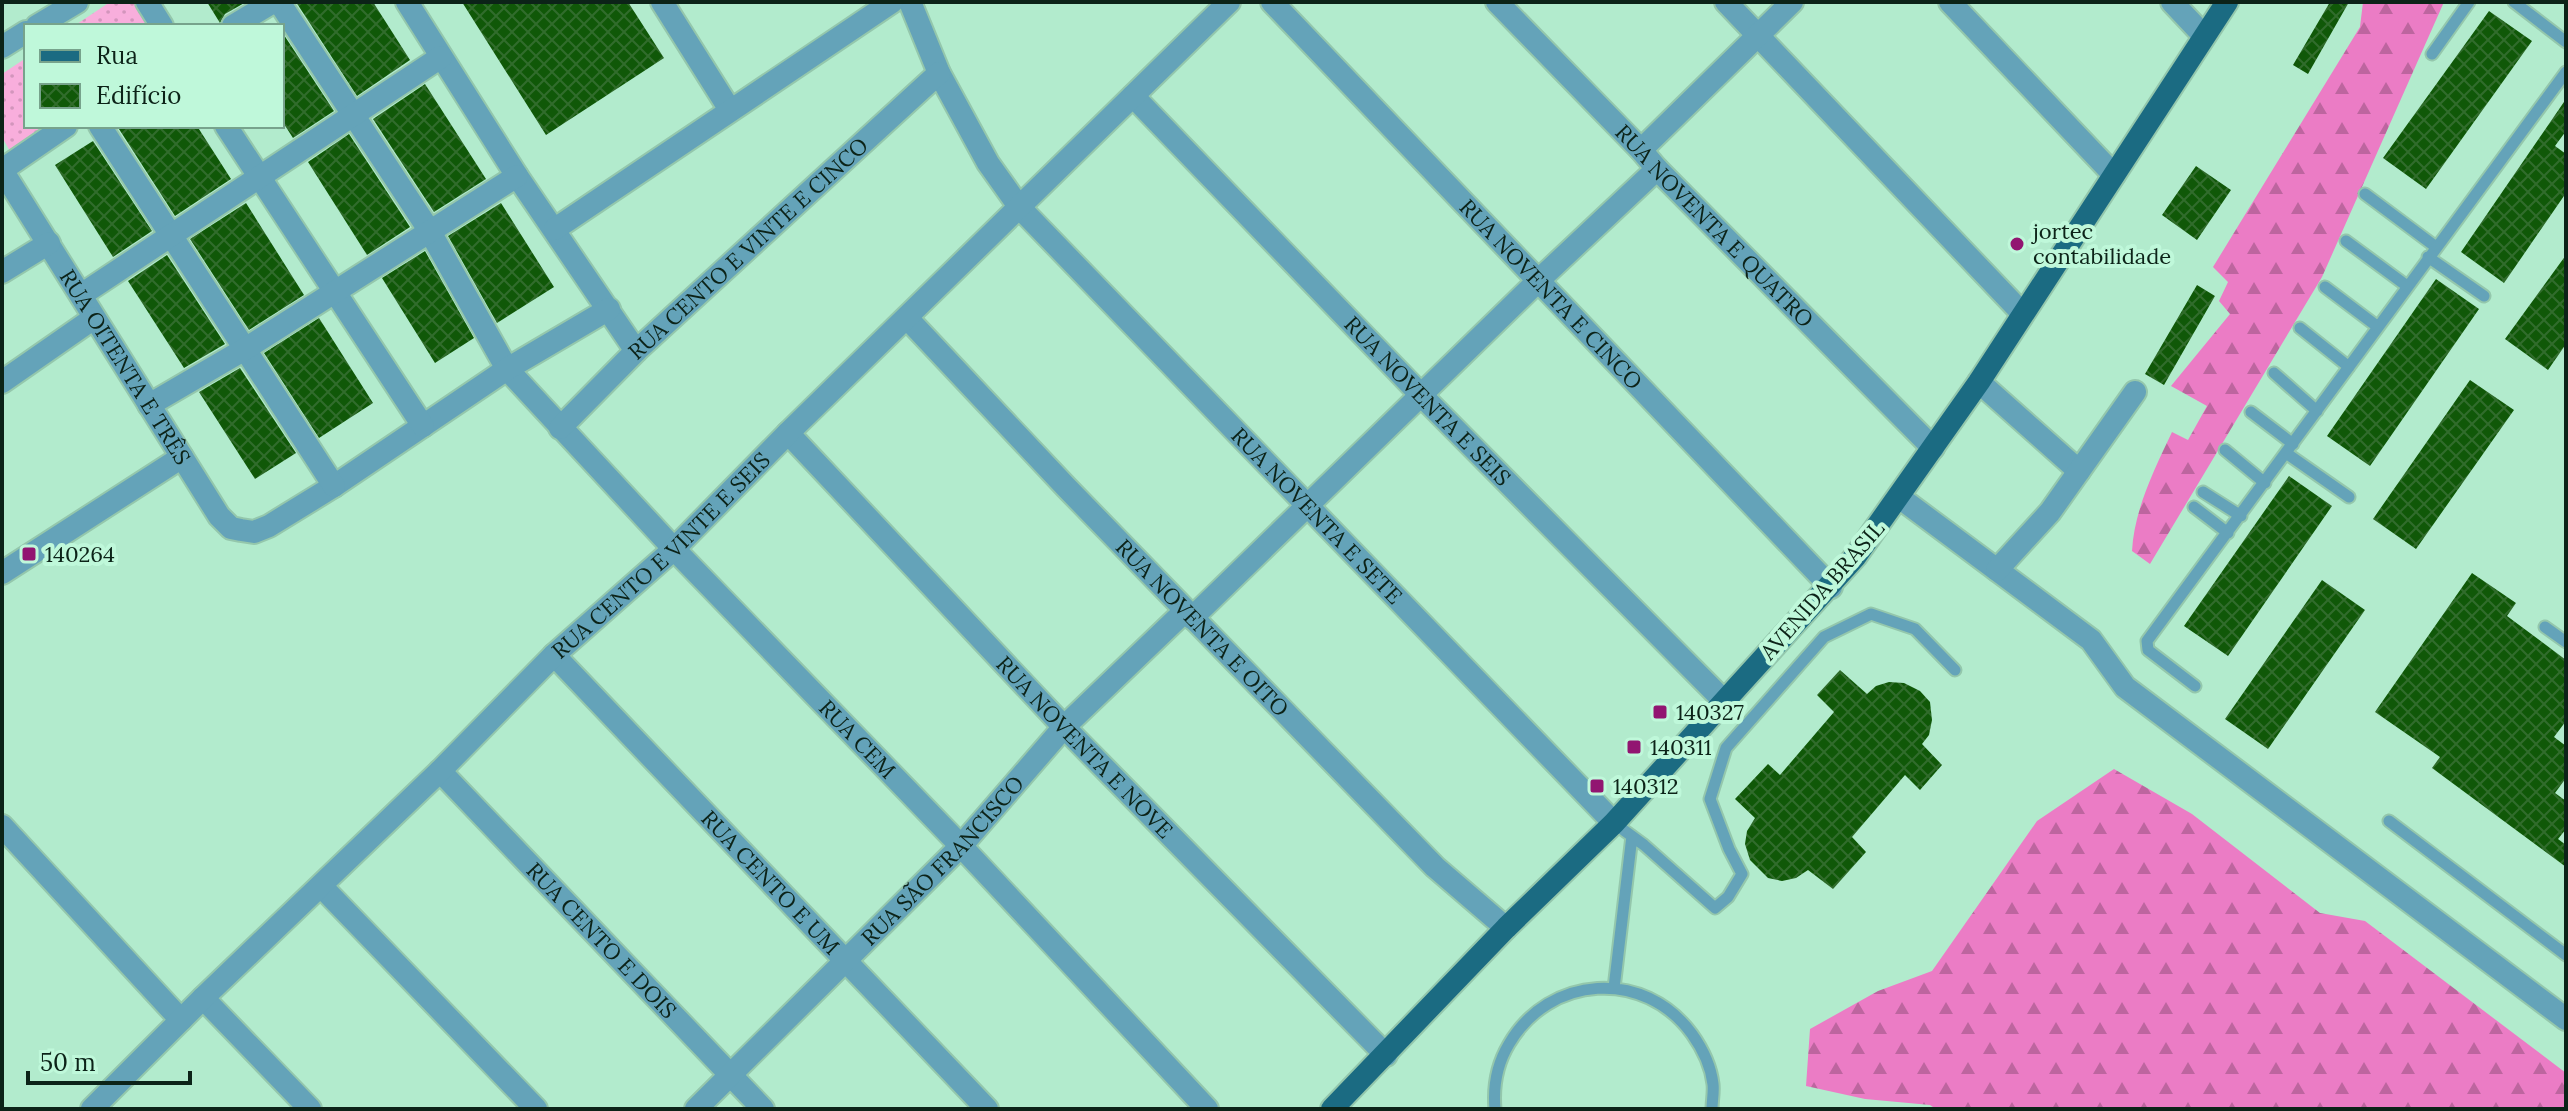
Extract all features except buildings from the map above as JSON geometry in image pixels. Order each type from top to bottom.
[{"type":"main road","name":"AVENIDA BRASIL","points":[[1332,1109],[1506,928],[1623,830],[1725,702],[1831,587],[1899,497],[1979,382],[2227,2]]},
{"type":"street","points":[[40,24],[77,2]]},
{"type":"street","points":[[147,2],[161,24]]},
{"type":"street","points":[[236,24],[273,2]]},
{"type":"street","name":"RUA CEM","points":[[279,2],[429,230],[507,369],[1207,1109]]},
{"type":"street","points":[[407,2],[517,176],[636,351]]},
{"type":"street","points":[[662,2],[730,110]]},
{"type":"street","points":[[555,229],[892,2]]},
{"type":"street","name":"RUA NOVENTA E SETE","points":[[910,2],[939,73],[988,163],[1020,208],[1623,830]]},
{"type":"street","name":"RUA CENTO E VINTE E SEIS","points":[[92,1109],[203,998],[322,887],[554,655],[674,549],[788,433],[1229,2]]},
{"type":"street","name":"RUA NOVENTA E CINCO","points":[[1272,2],[1831,587]]},
{"type":"street","name":"RUA NOVENTA E QUATRO","points":[[1497,2],[1933,448]]},
{"type":"street","points":[[1726,2],[2022,313]]},
{"type":"street","points":[[1641,150],[1792,2]]},
{"type":"street","points":[[1950,2],[2114,175]]},
{"type":"street","points":[[2172,2],[2204,36]]},
{"type":"street","points":[[2,47],[24,33]]},
{"type":"street","points":[[81,295],[441,57]]},
{"type":"street","name":"RUA CENTO E VINTE E CINCO","points":[[560,428],[636,351],[939,73]]},
{"type":"street","name":"RUA NOVENTA E SEIS","points":[[1133,96],[1422,396],[1725,702]]},
{"type":"street","points":[[2,170],[63,128]]},
{"type":"street","points":[[101,128],[334,486],[507,369],[609,309]]},
{"type":"street","points":[[227,128],[423,426]]},
{"type":"street","name":"RUA SÃO FRANCISCO","points":[[696,1109],[961,846],[1064,727],[1308,506],[1657,169]]},
{"type":"street","name":"RUA OITENTA E TRÊS","points":[[2,170],[219,516],[231,528],[254,532],[269,526],[334,486]]},
{"type":"street","points":[[149,405],[245,349],[517,176]]},
{"type":"street","points":[[2,272],[49,243]]},
{"type":"street","points":[[2,382],[94,318]]},
{"type":"street","name":"RUA NOVENTA E OITO","points":[[907,318],[1435,867],[1506,928]]},
{"type":"street","points":[[1979,382],[2079,471]]},
{"type":"street","points":[[1997,570],[2050,512],[2135,392]]},
{"type":"street","name":"RUA NOVENTA E NOVE","points":[[788,433],[1064,727],[1386,1055]]},
{"type":"street","points":[[2,573],[182,457]]},
{"type":"street","points":[[1899,497],[2091,640],[2125,687],[2566,1019]]},
{"type":"street","name":"RUA CENTO E UM","points":[[554,655],[987,1109]]},
{"type":"street","name":"RUA CENTO E DOIS","points":[[440,771],[763,1109]]},
{"type":"street","points":[[2,826],[181,1020]]},
{"type":"street","points":[[322,887],[536,1109]]},
{"type":"street","points":[[203,998],[310,1109]]},
{"type":"lane","points":[[2432,54],[2469,2]]},
{"type":"lane","points":[[2514,2],[2566,42]]},
{"type":"lane","points":[[2195,686],[2148,650],[2147,641],[2566,72]]},
{"type":"lane","points":[[2365,194],[2484,296]]},
{"type":"lane","points":[[2346,241],[2407,286]]},
{"type":"lane","points":[[2325,287],[2378,327]]},
{"type":"lane","points":[[2300,328],[2349,367]]},
{"type":"lane","points":[[2274,373],[2317,411]]},
{"type":"lane","points":[[2251,412],[2349,497]]},
{"type":"lane","points":[[2225,450],[2265,483]]},
{"type":"lane","points":[[2203,492],[2241,516]]},
{"type":"lane","points":[[2194,507],[2228,533]]},
{"type":"lane","points":[[1623,830],[1715,908],[1728,897],[1742,874],[1710,799],[1726,748],[1824,637],[1871,614],[1915,629],[1955,670]]},
{"type":"lane","points":[[2545,627],[2566,642]]},
{"type":"lane","points":[[2389,821],[2566,955]]},
{"type":"lane","points":[[1614,988],[1623,830]]},
{"type":"lane","points":[[1495,1109],[1494,1094],[1501,1058],[1519,1027],[1546,1004],[1579,990],[1614,988],[1650,997],[1680,1018],[1702,1048],[1713,1083],[1712,1109]]},
{"type":"green space","points":[[2363,2],[2444,2],[2322,277],[2150,564],[2132,551],[2146,490],[2172,432],[2188,440],[2207,406],[2171,386],[2230,314],[2219,301],[2228,282],[2213,267],[2360,27]]},
{"type":"green space","points":[[2114,769],[2192,814],[2320,913],[2365,921],[2566,1073],[2566,1109],[1936,1109],[1930,1105],[1865,1099],[1806,1086],[1810,1029],[1878,991],[1932,971],[2037,821]]},
{"type":"shaded area","points":[[110,2],[133,2],[149,24],[77,24]]},
{"type":"shaded area","points":[[24,59],[24,128],[48,128],[11,153],[2,137],[2,74]]},
{"type":"place","name":"jortec contabilidade","points":[[2017,244]]},
{"type":"place","name":"140264","points":[[29,554]]},
{"type":"place","name":"140327","points":[[1660,712]]},
{"type":"place","name":"140311","points":[[1634,747]]},
{"type":"place","name":"140312","points":[[1597,786]]}]
